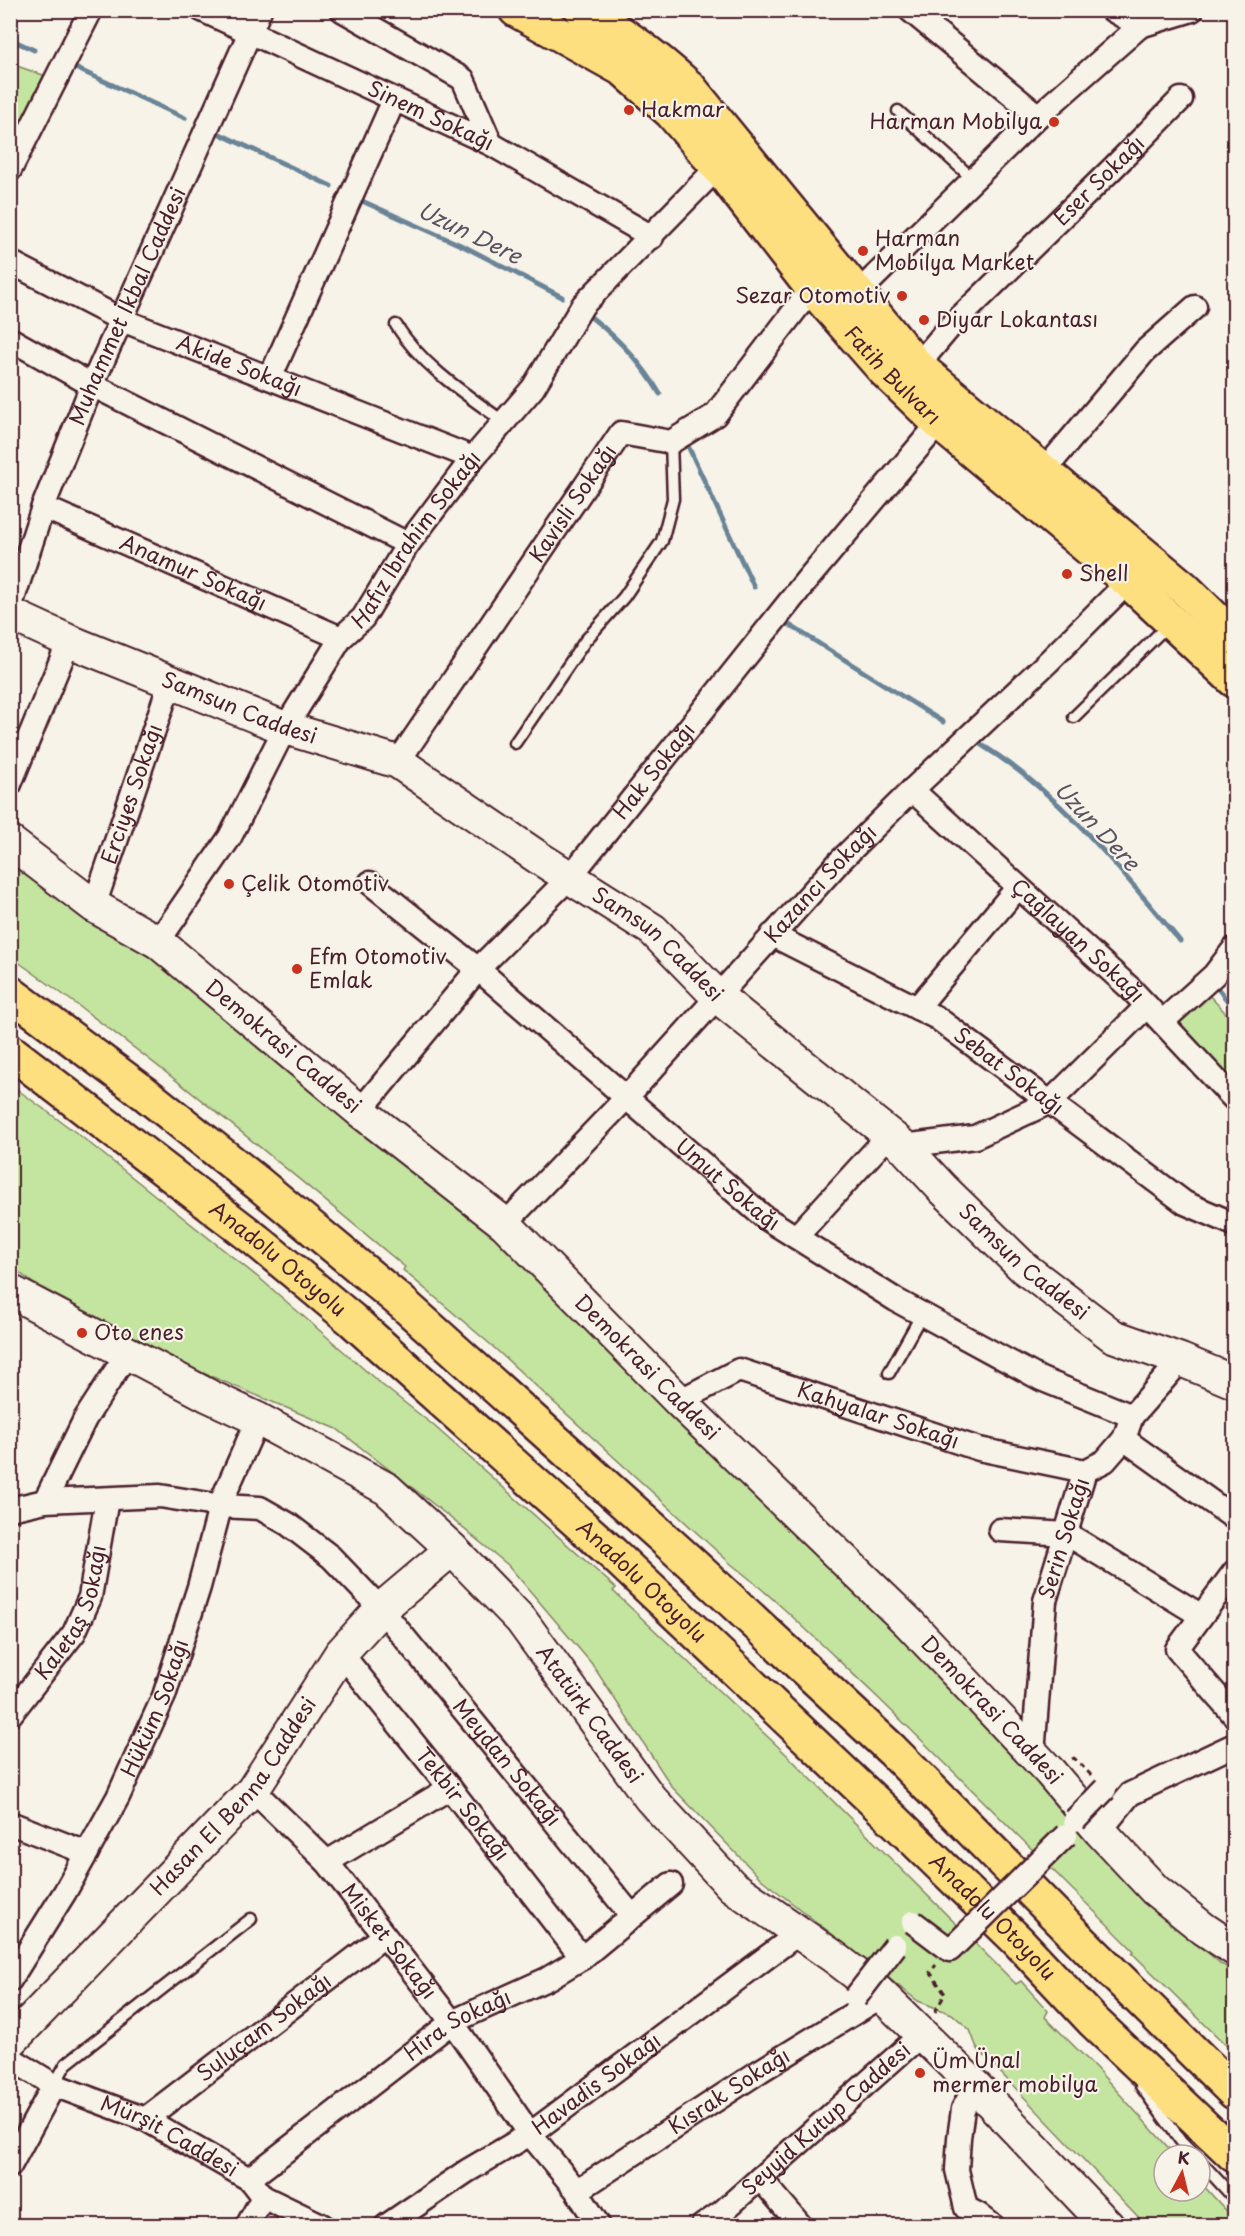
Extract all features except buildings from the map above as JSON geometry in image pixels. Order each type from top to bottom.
[{"type":"main road","name":"Fatih Bulvarı","points":[[516,10],[624,70],[671,112],[718,167],[812,288],[885,371],[939,423],[1139,571],[1184,588],[1234,637]]},
{"type":"main road","name":"Fatih Bulvarı","points":[[582,10],[611,25],[656,57],[689,87],[917,366],[1044,471],[1139,571],[1172,621],[1234,680]]},
{"type":"main road","points":[[10,993],[241,1170],[409,1309],[690,1562],[892,1750],[1234,2092]]},
{"type":"main road","name":"Anadolu Otoyolu","points":[[10,1051],[256,1240],[351,1319],[455,1411],[771,1701],[1009,1933],[1093,2021],[1234,2155]]},
{"type":"street","points":[[10,170],[91,10]]},
{"type":"street","name":"Sinem Sokağı","points":[[202,10],[249,34],[491,144],[652,237]]},
{"type":"street","name":"Muhammet İkbal Caddesi","points":[[10,608],[43,507],[92,385],[260,10]]},
{"type":"street","points":[[342,10],[464,79],[491,144]]},
{"type":"street","points":[[910,10],[1038,116]]},
{"type":"street","points":[[1112,10],[1140,26]]},
{"type":"street","points":[[857,294],[1038,116],[1140,26],[1192,10]]},
{"type":"street","name":"Eser Sokağı","points":[[917,366],[954,322],[1181,99]]},
{"type":"street","points":[[270,378],[394,100]]},
{"type":"street","name":"Hafız İbrahim Sokağı","points":[[158,942],[230,837],[285,728],[341,638],[363,618],[408,544],[473,458],[533,388],[583,305],[718,167]]},
{"type":"street","name":"Akide Sokağı","points":[[10,262],[122,320],[473,458]]},
{"type":"street","points":[[671,442],[715,415],[812,288]]},
{"type":"street","points":[[1044,471],[1145,351],[1195,307]]},
{"type":"street","points":[[10,339],[92,385],[408,544]]},
{"type":"street","name":"Hak Sokağı","points":[[360,1111],[478,969],[570,877],[806,581],[939,423]]},
{"type":"street","name":"Kavisli Sokağı","points":[[398,762],[621,433],[671,442]]},
{"type":"street","name":"Anamur Sokağı","points":[[43,507],[341,638]]},
{"type":"street","name":"Kazancı Sokağı","points":[[505,1224],[627,1097],[840,861],[1048,662],[1139,571]]},
{"type":"street","name":"Samsun Caddesi","points":[[10,614],[170,683],[285,728],[398,762],[653,930],[718,997],[896,1141],[1024,1268],[1113,1336],[1234,1382]]},
{"type":"street","points":[[10,784],[69,641]]},
{"type":"street","name":"Erciyes Sokağı","points":[[94,906],[170,683]]},
{"type":"street","name":"Çağlayan Sokağı","points":[[912,790],[1154,1014],[1234,1099]]},
{"type":"street","name":"Demokrasi Caddesi","points":[[10,842],[94,906],[158,942],[360,1111],[505,1224],[680,1401],[908,1622],[1033,1754],[1079,1828],[1204,1929],[1234,1949]]},
{"type":"street","name":"Umut Sokağı","points":[[370,883],[478,969],[764,1217],[896,1300],[1041,1379],[1132,1416]]},
{"type":"street","points":[[917,1008],[1018,887]]},
{"type":"street","name":"Sebat Sokağı","points":[[772,935],[937,1018],[1185,1203],[1234,1224]]},
{"type":"street","points":[[796,1237],[896,1141],[975,1137],[1050,1102],[1154,1014],[1214,975],[1234,949]]},
{"type":"street","name":"Atatürk Caddesi","points":[[10,1291],[209,1396],[258,1419],[387,1489],[452,1549],[521,1620],[650,1798],[732,1886],[834,1957],[868,1997],[922,2034],[975,2086],[1108,2226]]},
{"type":"street","points":[[45,1501],[85,1419],[128,1352]]},
{"type":"street","name":"Serin Sokağı","points":[[1033,1754],[1045,1601],[1085,1471],[1105,1461],[1124,1439],[1132,1416],[1181,1360]]},
{"type":"street","name":"Kahyalar Sokağı","points":[[680,1401],[740,1370],[979,1449],[1085,1471]]},
{"type":"street","name":"Hüküm Sokağı","points":[[10,1980],[65,1892],[118,1797],[164,1696],[200,1587],[221,1506],[258,1419]]},
{"type":"street","points":[[1124,1439],[1234,1518]]},
{"type":"street","name":"Meydan Sokağı","points":[[10,1509],[45,1501],[160,1496],[221,1506],[260,1508],[288,1524],[331,1557],[381,1609],[632,1916]]},
{"type":"street","name":"Kaletaş Sokağı","points":[[10,1715],[74,1633],[90,1597],[107,1499]]},
{"type":"street","points":[[1000,1530],[1067,1534],[1200,1615]]},
{"type":"street","name":"Hasan El Benna Caddesi","points":[[10,2042],[253,1791],[341,1653],[381,1609],[452,1549]]},
{"type":"street","points":[[1234,1572],[1177,1649],[1234,1715]]},
{"type":"street","name":"Tekbir Sokağı","points":[[341,1653],[450,1788],[582,1958]]},
{"type":"street","points":[[913,1922],[950,1950],[1066,1835],[1130,1794],[1234,1745]]},
{"type":"street","name":"Misket Sokağı","points":[[327,1862],[450,1788]]},
{"type":"street","points":[[1079,1828],[1105,1789]]},
{"type":"street","name":"Misket Sokağı","points":[[253,1791],[327,1862],[452,2022],[530,2134],[577,2191],[599,2226]]},
{"type":"street","points":[[10,1823],[87,1853]]},
{"type":"street","name":"Hira Sokağı","points":[[249,2179],[452,2022],[547,1979],[582,1958],[671,1884]]},
{"type":"street","name":"Havadis Sokağı","points":[[386,2226],[467,2171],[530,2134],[800,1933]]},
{"type":"street","name":"Suluçam Sokağı","points":[[145,2119],[384,1936]]},
{"type":"street","points":[[868,1997],[896,1946]]},
{"type":"street","name":"Kısrak Sokağı","points":[[577,2191],[868,1997]]},
{"type":"street","name":"Seyyid Kutup Caddesi","points":[[702,2226],[722,2212],[922,2034]]},
{"type":"street","name":"Mürşit Caddesi","points":[[10,2058],[54,2085],[145,2119],[249,2179],[263,2198],[322,2226]]},
{"type":"street","points":[[10,2166],[54,2085]]},
{"type":"street","points":[[975,2086],[963,2109],[957,2170],[966,2208],[981,2222]]},
{"type":"street","points":[[760,2178],[801,2226]]},
{"type":"street","points":[[247,2226],[263,2198]]},
{"type":"lane","points":[[898,111],[973,179]]},
{"type":"lane","points":[[396,325],[408,344],[437,372],[504,422]]},
{"type":"lane","points":[[515,743],[585,641],[624,597],[662,541],[673,499],[671,442]]},
{"type":"lane","points":[[1074,717],[1172,621]]},
{"type":"lane","points":[[889,1373],[922,1314]]},
{"type":"lane","points":[[54,2085],[66,2064],[251,1919]]},
{"type":"lane","points":[[1093,2021],[1183,2143]]},
{"type":"lane","points":[[1212,2174],[1234,2198]]},
{"type":"path","points":[[922,2034],[945,1994],[930,1972]]},
{"type":"green space","points":[[11,64],[46,76],[11,158]]},
{"type":"green space","points":[[10,854],[200,995],[522,1251],[898,1628],[1155,1908],[1221,1964],[1234,1971],[1234,2053],[1003,1821],[820,1643],[490,1344],[403,1270],[405,1267],[162,1069],[11,957]]},
{"type":"green space","points":[[1207,993],[1234,1022],[1234,1086],[1177,1020]]},
{"type":"green space","points":[[11,1085],[78,1134],[264,1282],[381,1384],[433,1425],[616,1588],[613,1591],[787,1755],[1016,1984],[1021,1981],[1048,2011],[1045,2017],[1096,2068],[1164,2143],[1152,2143],[1152,2203],[1212,2203],[1212,2195],[1234,2219],[1234,2225],[1146,2225],[977,2048],[970,2030],[952,2014],[918,2001],[761,1879],[672,1787],[592,1664],[508,1565],[437,1507],[337,1429],[196,1370],[33,1283],[11,1266]]},
{"type":"waterway","name":"Uzun Dere","points":[[10,39],[34,50]]},
{"type":"waterway","name":"Uzun Dere","points":[[73,67],[185,118]]},
{"type":"waterway","name":"Uzun Dere","points":[[220,134],[331,186]]},
{"type":"waterway","name":"Uzun Dere","points":[[362,201],[465,247],[562,297]]},
{"type":"waterway","name":"Uzun Dere","points":[[592,318],[630,353],[660,394]]},
{"type":"waterway","name":"Uzun Dere","points":[[688,446],[754,587]]},
{"type":"waterway","name":"Uzun Dere","points":[[788,624],[943,722]]},
{"type":"waterway","name":"Uzun Dere","points":[[980,744],[1037,785],[1063,809],[1112,860],[1180,941]]},
{"type":"waterway","name":"Uzun Dere","points":[[1215,985],[1234,1009]]},
{"type":"place","name":"Hakmar","points":[[629,110]]},
{"type":"place","name":"Harman Mobilya","points":[[1054,122]]},
{"type":"place","name":"Harman Mobilya Market","points":[[863,251]]},
{"type":"place","name":"Sezar Otomotiv","points":[[902,296]]},
{"type":"place","name":"Diyar Lokantası","points":[[924,320]]},
{"type":"place","name":"Shell","points":[[1067,574]]},
{"type":"place","name":"Çelik Otomotiv","points":[[229,884]]},
{"type":"place","name":"Efm Otomotiv Emlak","points":[[297,969]]},
{"type":"place","name":"Oto enes","points":[[82,1333]]},
{"type":"place","name":"Üm Ünal mermer mobilya","points":[[920,2073]]}]
